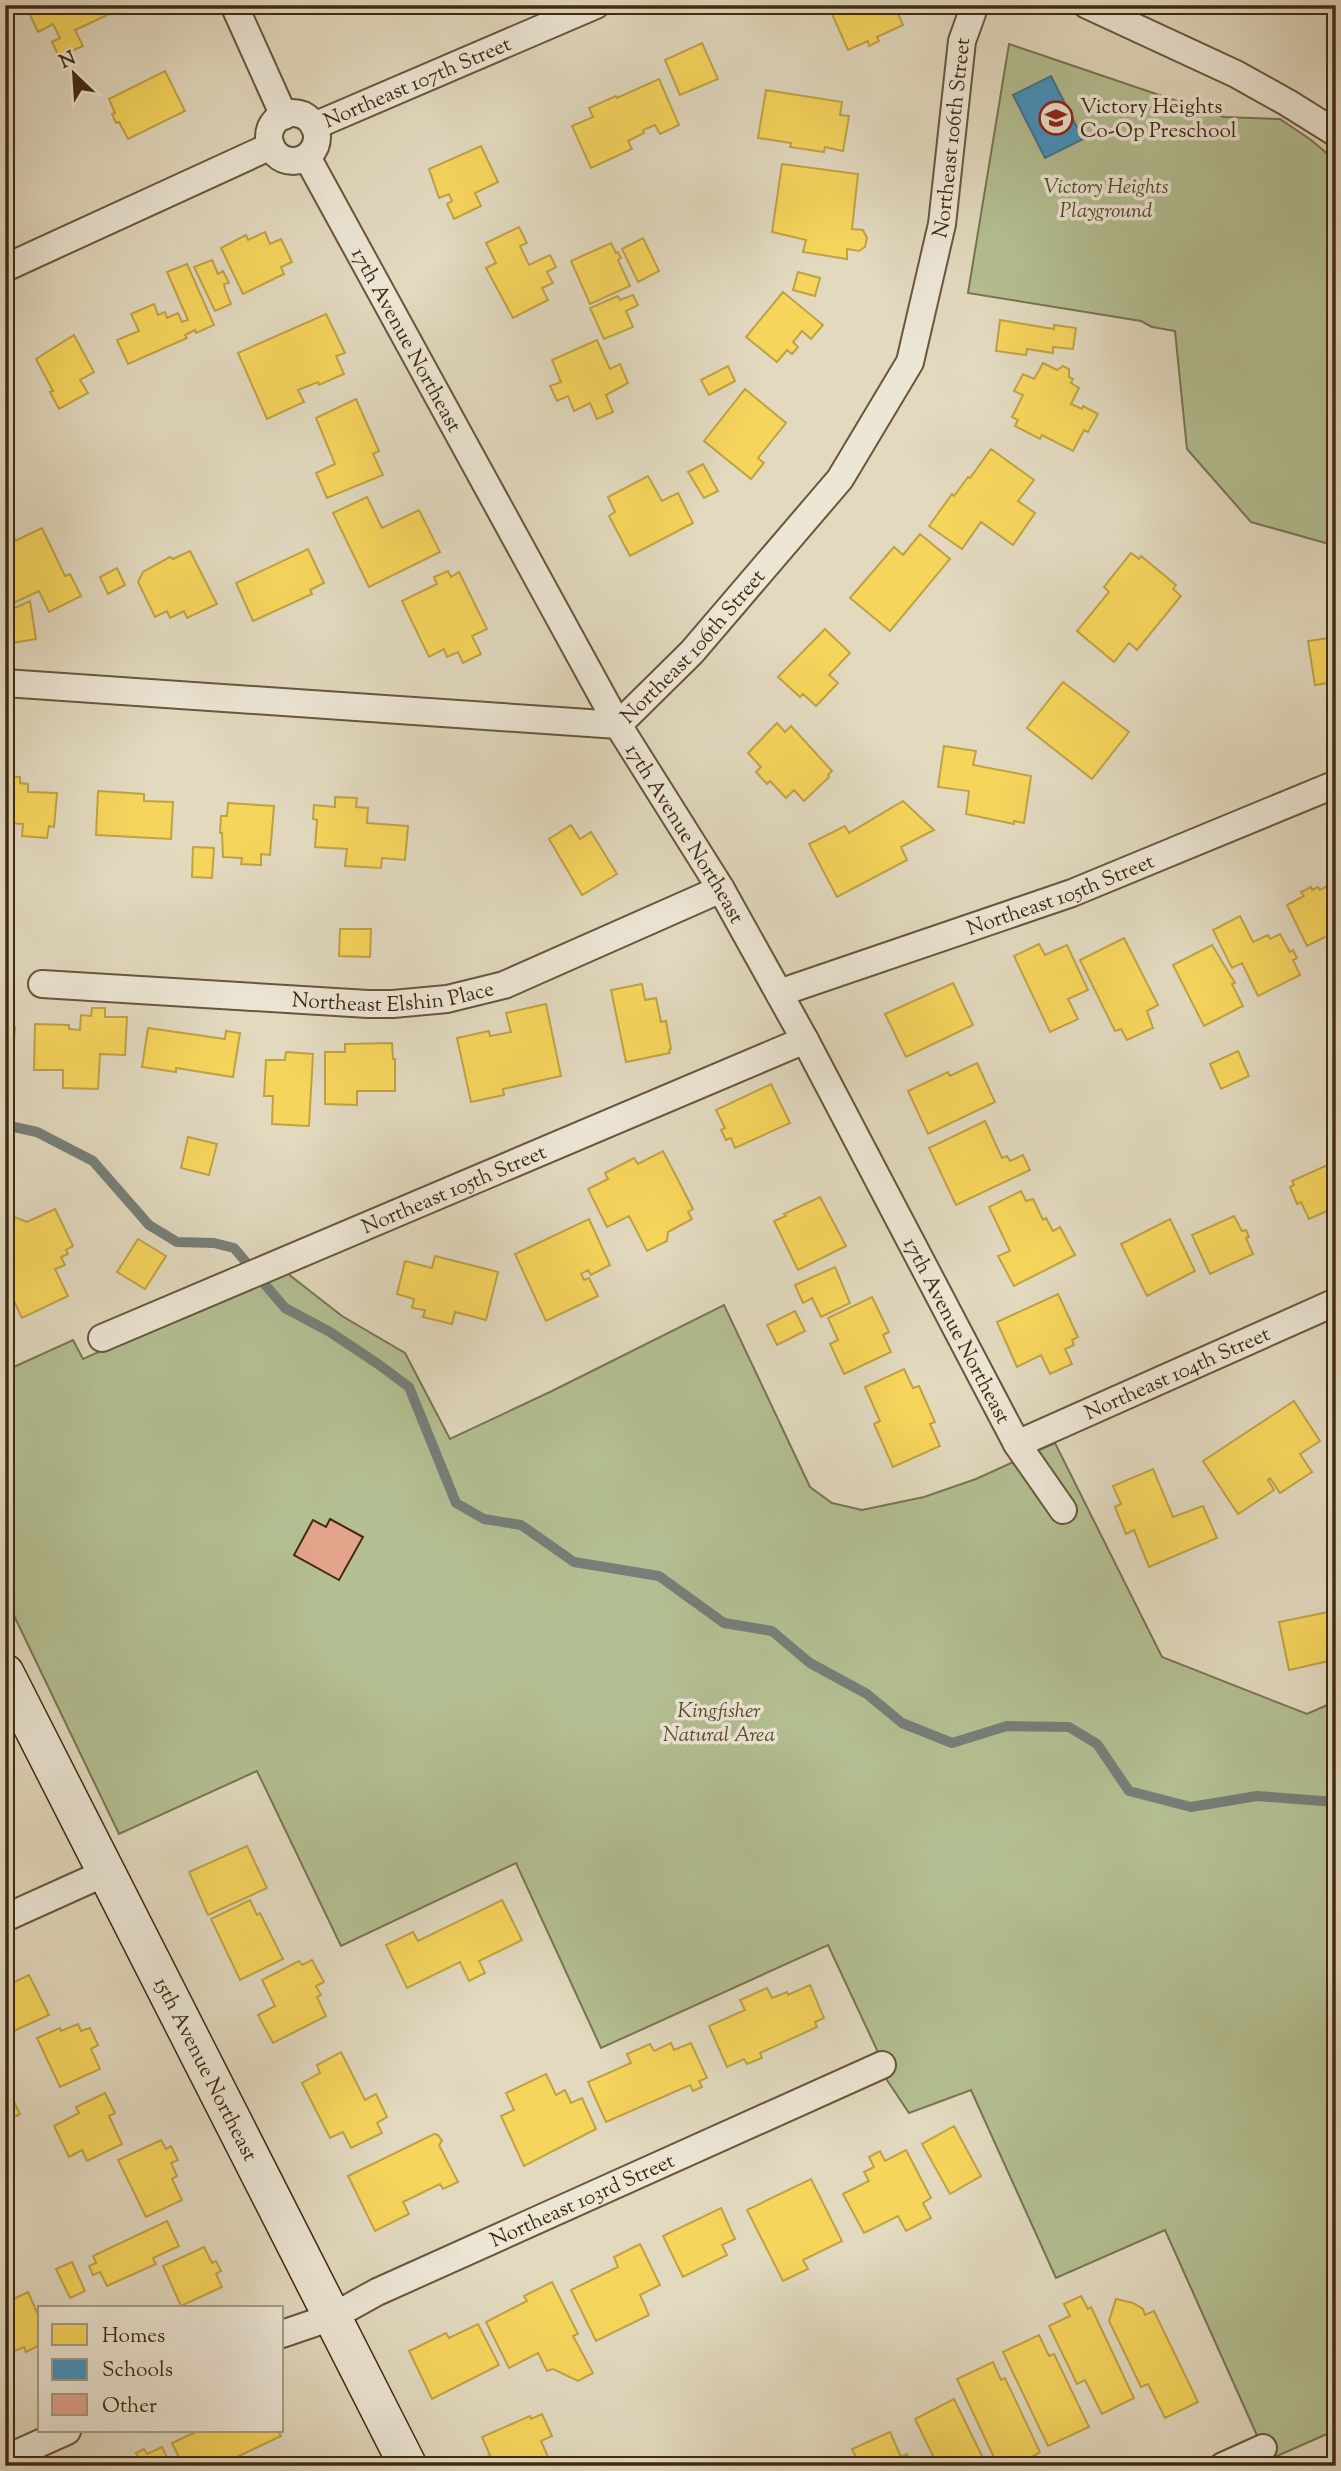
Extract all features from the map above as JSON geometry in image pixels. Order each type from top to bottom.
[{"type":"street","points":[[234,5],[284,116]]},
{"type":"street","name":"Northeast 107th Street","points":[[314,126],[596,5]]},
{"type":"street","name":"Northeast 106th Street","points":[[5,683],[618,725],[692,652],[840,479],[911,362],[944,208],[962,41],[975,5]]},
{"type":"street","points":[[1087,5],[1236,74],[1336,133]]},
{"type":"street","points":[[298,114],[314,126],[316,145],[307,158],[285,160],[278,156],[271,146],[271,129],[275,122],[284,116],[298,114]]},
{"type":"street","points":[[5,268],[271,146]]},
{"type":"street","name":"17th Avenue Northeast","points":[[307,158],[618,725],[721,889],[805,1040],[1017,1444],[1063,1510]]},
{"type":"street","name":"Northeast 105th Street","points":[[779,993],[1072,893],[1336,785]]},
{"type":"street","name":"Northeast Elshin Place","points":[[42,984],[368,1004],[447,999],[475,994],[530,975],[721,889]]},
{"type":"street","name":"Northeast 105th Street","points":[[102,1338],[805,1040]]},
{"type":"street","name":"Northeast 104th Street","points":[[1017,1444],[1336,1302]]},
{"type":"street","name":"15th Avenue Northeast","points":[[5,1673],[408,2466]]},
{"type":"street","points":[[5,1918],[107,1872]]},
{"type":"street","name":"Northeast 103rd Street","points":[[284,2333],[331,2316],[377,2292],[882,2065]]},
{"type":"street","points":[[5,2459],[65,2432]]},
{"type":"street","points":[[1223,2466],[1263,2448]]},
{"type":"green space","name":"Victory Heights Playground","points":[[1009,44],[1224,117],[1280,119],[1336,161],[1336,546],[1251,522],[1187,449],[1175,331],[1152,327],[1141,321],[968,293]]},
{"type":"green space","name":"Kingfisher Natural Area","points":[[283,1270],[342,1316],[405,1353],[450,1439],[724,1305],[810,1487],[832,1503],[862,1510],[924,1497],[976,1479],[1055,1443],[1162,1657],[1307,1714],[1336,1701],[1336,2430],[1268,2460],[1165,2230],[1056,2278],[971,2090],[909,2113],[887,2080],[877,2050],[828,1945],[601,2048],[516,1863],[341,1946],[257,1771],[119,1834],[5,1597],[5,1371],[73,1340],[83,1359]]},
{"type":"building: Homes","points":[[43,5],[114,5],[116,11],[75,30],[83,46],[59,57],[52,42],[60,38],[53,24],[38,32],[30,15],[44,8]]},
{"type":"building: Homes","points":[[316,5],[344,5],[320,14]]},
{"type":"building: Homes","points":[[828,5],[894,5],[903,25],[877,37],[879,41],[869,46],[868,41],[848,50]]},
{"type":"building: Homes","points":[[702,43],[718,79],[680,95],[665,60]]},
{"type":"building: Homes","points":[[165,71],[185,111],[128,139],[119,122],[116,123],[109,99]]},
{"type":"building: Homes","points":[[659,79],[679,125],[660,134],[655,125],[643,130],[644,133],[628,141],[632,149],[591,168],[572,126],[593,117],[589,108]]},
{"type":"building: Homes","points":[[766,90],[842,102],[840,115],[849,116],[843,151],[825,147],[824,152],[790,147],[791,143],[758,138]]},
{"type":"building: Homes","points":[[481,146],[498,182],[475,193],[481,206],[454,219],[447,204],[452,201],[449,194],[439,198],[429,169]]},
{"type":"building: Homes","points":[[782,164],[858,174],[852,229],[863,230],[867,238],[865,247],[859,251],[847,249],[847,259],[803,252],[806,240],[772,232]]},
{"type":"building: Homes","points":[[519,227],[527,243],[520,246],[529,265],[550,255],[556,267],[547,272],[553,283],[542,288],[548,300],[513,318],[486,268],[496,263],[486,243]]},
{"type":"building: Homes","points":[[265,232],[270,244],[281,239],[292,262],[281,267],[284,274],[243,294],[221,248],[246,235],[248,240]]},
{"type":"building: Homes","points":[[643,238],[659,271],[638,282],[622,249]]},
{"type":"building: Homes","points":[[611,243],[621,258],[618,260],[630,286],[590,304],[571,261]]},
{"type":"building: Homes","points":[[212,260],[218,274],[223,271],[229,283],[224,284],[231,304],[215,311],[194,267]]},
{"type":"building: Homes","points":[[187,264],[214,325],[196,333],[195,330],[185,335],[187,338],[128,364],[117,340],[139,331],[131,314],[154,304],[158,315],[165,312],[167,318],[178,313],[182,322],[188,320],[167,272]]},
{"type":"building: Homes","points":[[798,272],[820,278],[815,296],[793,290]]},
{"type":"building: Homes","points":[[783,292],[823,325],[811,339],[802,331],[793,342],[798,347],[792,354],[787,350],[777,362],[746,337]]},
{"type":"building: Homes","points":[[633,295],[638,305],[626,311],[633,327],[604,339],[590,308],[618,296],[620,300]]},
{"type":"building: Homes","points":[[326,314],[345,353],[336,356],[344,374],[319,385],[318,382],[298,390],[304,402],[267,419],[238,353]]},
{"type":"building: Homes","points":[[1000,320],[1054,329],[1054,325],[1076,328],[1073,349],[1053,347],[1053,353],[1027,349],[1026,355],[996,351]]},
{"type":"building: Homes","points":[[74,335],[94,372],[80,380],[88,393],[59,409],[36,359]]},
{"type":"building: Homes","points":[[597,340],[610,369],[620,364],[628,383],[606,395],[613,412],[597,419],[590,403],[574,411],[568,396],[557,401],[550,386],[561,382],[552,360]]},
{"type":"building: Homes","points":[[1043,363],[1057,370],[1063,366],[1069,369],[1069,377],[1073,379],[1071,383],[1079,388],[1071,404],[1082,409],[1083,406],[1098,414],[1088,432],[1084,430],[1073,451],[1042,435],[1040,439],[1015,426],[1018,420],[1012,417],[1023,395],[1014,391],[1023,374],[1034,379]]},
{"type":"building: Homes","points":[[728,366],[735,381],[709,395],[701,380]]},
{"type":"building: Homes","points":[[745,389],[786,423],[758,458],[764,463],[751,479],[704,441]]},
{"type":"building: Homes","points":[[356,399],[379,451],[373,454],[383,475],[327,498],[316,473],[335,464],[316,418]]},
{"type":"building: Homes","points":[[991,449],[1034,480],[1018,501],[1035,513],[1013,545],[981,522],[962,549],[929,526],[952,494],[954,496],[968,477],[970,478]]},
{"type":"building: Homes","points":[[703,464],[718,491],[704,498],[688,472]]},
{"type":"building: Homes","points":[[648,476],[662,501],[678,493],[693,523],[630,556],[609,516],[615,512],[608,497]]},
{"type":"building: Homes","points":[[367,497],[382,528],[419,510],[440,552],[369,587],[333,513]]},
{"type":"building: Homes","points":[[42,528],[65,576],[70,574],[81,596],[49,612],[39,591],[5,607],[5,535],[11,532],[15,541]]},
{"type":"building: Homes","points":[[920,534],[950,559],[890,631],[850,598],[894,547],[903,555]]},
{"type":"building: Homes","points":[[308,549],[324,583],[310,590],[312,594],[253,621],[236,583]]},
{"type":"building: Homes","points":[[190,551],[217,604],[187,618],[184,611],[170,618],[167,611],[155,617],[138,582],[143,572],[170,557],[173,559]]},
{"type":"building: Homes","points":[[1131,553],[1139,559],[1141,556],[1176,585],[1173,589],[1181,596],[1137,650],[1129,643],[1114,662],[1077,631],[1109,592],[1104,587]]},
{"type":"building: Homes","points":[[117,568],[125,585],[108,594],[100,577]]},
{"type":"building: Homes","points":[[448,571],[451,577],[459,572],[487,629],[472,636],[481,654],[463,663],[458,652],[447,657],[444,649],[429,657],[402,601],[437,584],[434,577]]},
{"type":"building: Homes","points":[[30,601],[36,639],[12,643],[6,612]]},
{"type":"building: Homes","points":[[825,629],[850,653],[829,675],[838,683],[816,706],[803,694],[800,697],[778,677]]},
{"type":"building: Homes","points":[[1336,637],[1336,682],[1315,685],[1308,641]]},
{"type":"building: Homes","points":[[1063,682],[1129,732],[1092,779],[1027,728]]},
{"type":"building: Homes","points":[[777,723],[785,732],[791,726],[832,771],[804,801],[794,790],[786,798],[770,781],[767,784],[756,772],[761,767],[748,753]]},
{"type":"building: Homes","points":[[944,746],[976,751],[973,765],[1031,776],[1024,823],[1014,821],[1014,824],[966,814],[969,791],[938,787]]},
{"type":"building: Homes","points":[[6,776],[20,777],[20,783],[28,784],[28,792],[57,793],[54,827],[49,826],[47,838],[22,836],[23,824],[5,823]]},
{"type":"building: Homes","points":[[98,791],[144,794],[144,801],[173,802],[171,839],[96,835]]},
{"type":"building: Homes","points":[[335,797],[357,798],[356,807],[368,808],[367,823],[408,826],[405,860],[382,858],[381,868],[345,866],[347,849],[315,847],[317,820],[313,819],[314,805],[335,807]]},
{"type":"building: Homes","points":[[903,801],[934,830],[901,847],[907,860],[837,897],[809,844],[845,826],[849,833]]},
{"type":"building: Homes","points":[[228,803],[274,806],[270,855],[261,854],[261,865],[241,864],[242,858],[223,857],[221,816],[227,816]]},
{"type":"building: Homes","points":[[571,825],[580,839],[591,832],[617,874],[582,895],[549,839]]},
{"type":"building: Homes","points":[[193,847],[214,848],[212,878],[192,877]]},
{"type":"building: Homes","points":[[1329,885],[1336,899],[1336,943],[1331,934],[1307,946],[1287,905],[1304,896],[1301,892],[1311,887],[1312,890],[1318,887],[1320,890]]},
{"type":"building: Homes","points":[[1240,916],[1253,942],[1268,935],[1270,939],[1280,934],[1290,952],[1293,950],[1297,958],[1293,960],[1300,975],[1258,996],[1242,963],[1232,968],[1213,930]]},
{"type":"building: Homes","points":[[340,929],[371,929],[370,957],[339,956]]},
{"type":"building: Homes","points":[[1124,938],[1158,1005],[1147,1011],[1153,1028],[1127,1040],[1121,1029],[1115,1031],[1080,960]]},
{"type":"building: Homes","points":[[1039,944],[1045,955],[1067,945],[1088,990],[1068,999],[1078,1019],[1050,1032],[1014,956]]},
{"type":"building: Homes","points":[[1212,945],[1235,983],[1232,984],[1243,1006],[1204,1026],[1173,965]]},
{"type":"building: Homes","points":[[953,983],[973,1025],[906,1057],[885,1014]]},
{"type":"building: Homes","points":[[642,984],[645,1000],[656,998],[661,1022],[666,1021],[671,1049],[670,1053],[626,1062],[611,990]]},
{"type":"building: Homes","points":[[546,1004],[561,1076],[503,1089],[504,1095],[471,1102],[457,1038],[489,1031],[490,1036],[511,1032],[506,1013]]},
{"type":"building: Homes","points":[[92,1008],[105,1008],[105,1017],[127,1017],[125,1055],[100,1054],[98,1089],[63,1088],[63,1070],[34,1070],[35,1024],[69,1025],[69,1029],[80,1030],[81,1015],[91,1016]]},
{"type":"building: Homes","points":[[5,1026],[15,1027],[13,1052],[5,1051]]},
{"type":"building: Homes","points":[[148,1028],[225,1039],[226,1031],[240,1033],[233,1077],[176,1068],[176,1072],[142,1067]]},
{"type":"building: Homes","points":[[392,1043],[395,1091],[357,1091],[357,1105],[325,1104],[325,1052],[345,1052],[345,1044]]},
{"type":"building: Homes","points":[[1238,1051],[1249,1076],[1221,1089],[1210,1064]]},
{"type":"building: Homes","points":[[286,1052],[313,1054],[309,1126],[272,1124],[273,1096],[264,1096],[266,1060],[285,1060]]},
{"type":"building: Homes","points":[[977,1063],[995,1102],[928,1134],[908,1091],[948,1072],[950,1076]]},
{"type":"building: Homes","points":[[771,1084],[790,1123],[735,1148],[731,1138],[726,1140],[721,1130],[725,1128],[716,1110]]},
{"type":"building: Homes","points":[[985,1121],[1002,1158],[1007,1156],[1010,1161],[1023,1155],[1030,1170],[956,1205],[929,1148]]},
{"type":"building: Homes","points":[[188,1137],[217,1144],[209,1175],[181,1168]]},
{"type":"building: Homes","points":[[663,1151],[693,1209],[688,1212],[692,1219],[668,1232],[667,1241],[647,1251],[629,1216],[607,1227],[588,1189],[608,1179],[605,1173],[634,1158],[638,1164]]},
{"type":"building: Homes","points":[[1334,1162],[1336,1207],[1309,1219],[1301,1202],[1297,1204],[1290,1187],[1294,1185],[1292,1181]]},
{"type":"building: Homes","points":[[1021,1191],[1026,1201],[1033,1199],[1043,1220],[1046,1218],[1053,1231],[1060,1227],[1075,1255],[1014,1286],[998,1256],[1010,1251],[989,1207]]},
{"type":"building: Homes","points":[[820,1197],[846,1246],[798,1270],[774,1221]]},
{"type":"building: Homes","points":[[55,1209],[73,1246],[66,1250],[68,1254],[61,1257],[65,1265],[55,1269],[68,1296],[22,1318],[5,1282],[5,1241],[9,1240],[6,1234],[12,1216],[27,1222]]},
{"type":"building: Homes","points":[[1234,1216],[1242,1231],[1246,1230],[1249,1237],[1246,1238],[1253,1254],[1210,1274],[1192,1235]]},
{"type":"building: Homes","points":[[589,1219],[610,1265],[591,1275],[588,1270],[581,1274],[584,1280],[589,1278],[598,1296],[546,1321],[515,1254]]},
{"type":"building: Homes","points":[[1170,1219],[1195,1271],[1147,1296],[1121,1244]]},
{"type":"building: Homes","points":[[138,1239],[166,1256],[145,1289],[117,1272]]},
{"type":"building: Homes","points":[[435,1256],[498,1272],[486,1320],[455,1312],[452,1324],[423,1317],[425,1310],[412,1308],[414,1299],[397,1294],[405,1261],[432,1268]]},
{"type":"building: Homes","points":[[835,1267],[850,1303],[821,1317],[812,1298],[803,1303],[795,1285]]},
{"type":"building: Homes","points":[[1058,1294],[1078,1337],[1072,1340],[1074,1345],[1065,1349],[1072,1364],[1050,1374],[1041,1355],[1017,1367],[997,1322]]},
{"type":"building: Homes","points":[[872,1297],[889,1332],[883,1335],[891,1352],[844,1374],[830,1344],[838,1340],[828,1318]]},
{"type":"building: Homes","points":[[795,1311],[805,1331],[777,1345],[767,1325]]},
{"type":"building: Homes","points":[[904,1369],[913,1388],[919,1386],[935,1422],[930,1424],[940,1446],[893,1467],[874,1424],[880,1421],[865,1387]]},
{"type":"building: Homes","points":[[1294,1401],[1320,1441],[1300,1454],[1312,1472],[1280,1493],[1270,1478],[1268,1480],[1274,1490],[1238,1514],[1203,1461]]},
{"type":"building: Homes","points":[[1153,1469],[1173,1517],[1203,1506],[1217,1538],[1149,1567],[1134,1530],[1126,1534],[1115,1507],[1121,1504],[1113,1486]]},
{"type":"building: Homes","points":[[1333,1611],[1336,1620],[1336,1672],[1333,1660],[1289,1670],[1279,1622]]},
{"type":"building: Homes","points":[[247,1846],[267,1888],[208,1915],[189,1872]]},
{"type":"building: Homes","points":[[250,1900],[257,1915],[260,1913],[283,1959],[240,1980],[211,1919]]},
{"type":"building: Homes","points":[[502,1900],[522,1940],[479,1961],[485,1973],[469,1981],[460,1962],[407,1988],[386,1945],[413,1932],[418,1941]]},
{"type":"building: Homes","points":[[312,1960],[324,1982],[316,1986],[321,1995],[317,1997],[326,2016],[273,2043],[258,2015],[275,2006],[262,1980],[299,1961],[302,1965]]},
{"type":"building: Homes","points":[[29,1975],[49,2015],[5,2035],[5,1984],[6,1986]]},
{"type":"building: Homes","points":[[810,1985],[824,2018],[815,2022],[817,2027],[760,2053],[762,2058],[747,2064],[744,2059],[727,2067],[709,2026],[745,2010],[740,2000],[767,1988],[772,1998],[787,1992],[788,1995]]},
{"type":"building: Homes","points":[[78,2024],[81,2031],[90,2028],[98,2045],[91,2049],[100,2069],[60,2087],[37,2038]]},
{"type":"building: Homes","points":[[671,2043],[674,2050],[691,2043],[707,2078],[699,2081],[702,2087],[693,2091],[690,2085],[606,2122],[588,2082],[631,2063],[627,2054],[650,2044],[654,2051]]},
{"type":"building: Homes","points":[[341,2052],[365,2100],[376,2094],[387,2117],[377,2123],[382,2133],[351,2148],[343,2132],[330,2138],[302,2083],[320,2073],[317,2065]]},
{"type":"building: Homes","points":[[546,2074],[556,2095],[565,2090],[571,2103],[582,2098],[596,2129],[524,2166],[501,2116],[514,2110],[506,2093]]},
{"type":"building: Homes","points":[[105,2093],[115,2113],[109,2116],[122,2144],[87,2161],[82,2150],[69,2157],[54,2126],[79,2113],[76,2107]]},
{"type":"building: Homes","points":[[10,2094],[20,2114],[5,2122],[5,2096]]},
{"type":"building: Homes","points":[[954,2126],[981,2176],[950,2194],[922,2144]]},
{"type":"building: Homes","points":[[434,2134],[442,2141],[439,2145],[458,2182],[443,2189],[440,2184],[403,2202],[409,2214],[375,2231],[348,2176]]},
{"type":"building: Homes","points":[[161,2140],[166,2149],[171,2146],[178,2160],[171,2163],[177,2176],[172,2179],[182,2200],[146,2217],[118,2160]]},
{"type":"building: Homes","points":[[906,2150],[931,2198],[923,2203],[931,2218],[906,2231],[898,2216],[864,2233],[843,2194],[869,2181],[864,2172],[874,2167],[869,2157],[880,2151],[885,2161]]},
{"type":"building: Homes","points":[[811,2179],[842,2241],[803,2260],[808,2269],[783,2281],[747,2210]]},
{"type":"building: Homes","points":[[721,2208],[735,2239],[722,2245],[727,2255],[683,2277],[663,2236]]},
{"type":"building: Homes","points":[[167,2221],[179,2246],[153,2258],[156,2264],[107,2286],[100,2272],[93,2275],[89,2266],[96,2263],[93,2256]]},
{"type":"building: Homes","points":[[640,2244],[660,2285],[640,2295],[649,2315],[596,2341],[571,2290],[618,2267],[614,2257]]},
{"type":"building: Homes","points":[[204,2247],[212,2263],[216,2261],[221,2271],[216,2274],[222,2287],[181,2306],[163,2266]]},
{"type":"building: Homes","points":[[72,2262],[85,2291],[70,2298],[56,2269]]},
{"type":"building: Homes","points":[[552,2282],[578,2334],[573,2336],[593,2373],[578,2381],[553,2369],[547,2371],[538,2353],[509,2368],[486,2322],[527,2301],[524,2296]]},
{"type":"building: Homes","points":[[28,2292],[38,2314],[38,2346],[26,2352],[24,2347],[5,2355],[5,2303]]},
{"type":"building: Homes","points":[[1081,2296],[1088,2309],[1091,2307],[1134,2398],[1102,2414],[1085,2380],[1077,2384],[1049,2326],[1070,2316],[1064,2304]]},
{"type":"building: Homes","points":[[1116,2299],[1133,2303],[1143,2309],[1145,2315],[1154,2311],[1198,2402],[1165,2418],[1148,2384],[1141,2387],[1109,2321]]},
{"type":"building: Homes","points":[[478,2324],[499,2365],[432,2399],[409,2351],[446,2333],[449,2338]]},
{"type":"building: Homes","points":[[1039,2335],[1049,2356],[1054,2354],[1089,2427],[1048,2446],[1003,2352]]},
{"type":"building: Homes","points":[[993,2362],[1001,2380],[1005,2378],[1040,2452],[1032,2457],[1034,2462],[1025,2466],[998,2466],[957,2379]]},
{"type":"building: Homes","points":[[954,2399],[987,2466],[938,2466],[915,2419]]},
{"type":"building: Homes","points":[[542,2414],[552,2436],[541,2441],[552,2466],[488,2466],[485,2458],[490,2455],[482,2437],[530,2416],[531,2419]]},
{"type":"building: Homes","points":[[196,2432],[279,2432],[281,2436],[218,2466],[183,2466],[172,2443]]},
{"type":"building: Homes","points":[[890,2432],[901,2457],[907,2454],[912,2466],[860,2466],[852,2449]]},
{"type":"building: Homes","points":[[162,2447],[171,2466],[127,2466],[125,2463],[138,2457],[136,2453],[144,2449],[147,2454]]},
{"type":"building: Schools","points":[[1051,76],[1083,139],[1045,158],[1013,95]]},
{"type":"building: Other","points":[[330,1519],[363,1537],[339,1580],[294,1555],[313,1520],[326,1527]]},
{"type":"waterway","points":[[5,1125],[37,1132],[93,1161],[149,1225],[177,1242],[214,1243],[234,1248],[285,1308],[330,1332],[409,1387],[456,1503],[484,1519],[521,1525],[574,1562],[659,1576],[724,1623],[772,1631],[810,1663],[867,1694],[902,1723],[952,1743],[1007,1726],[1069,1727],[1097,1744],[1129,1791],[1191,1807],[1257,1796],[1336,1802]]},
{"type":"place","name":"Victory Heights Co-Op Preschool","points":[[1056,118]]}]
